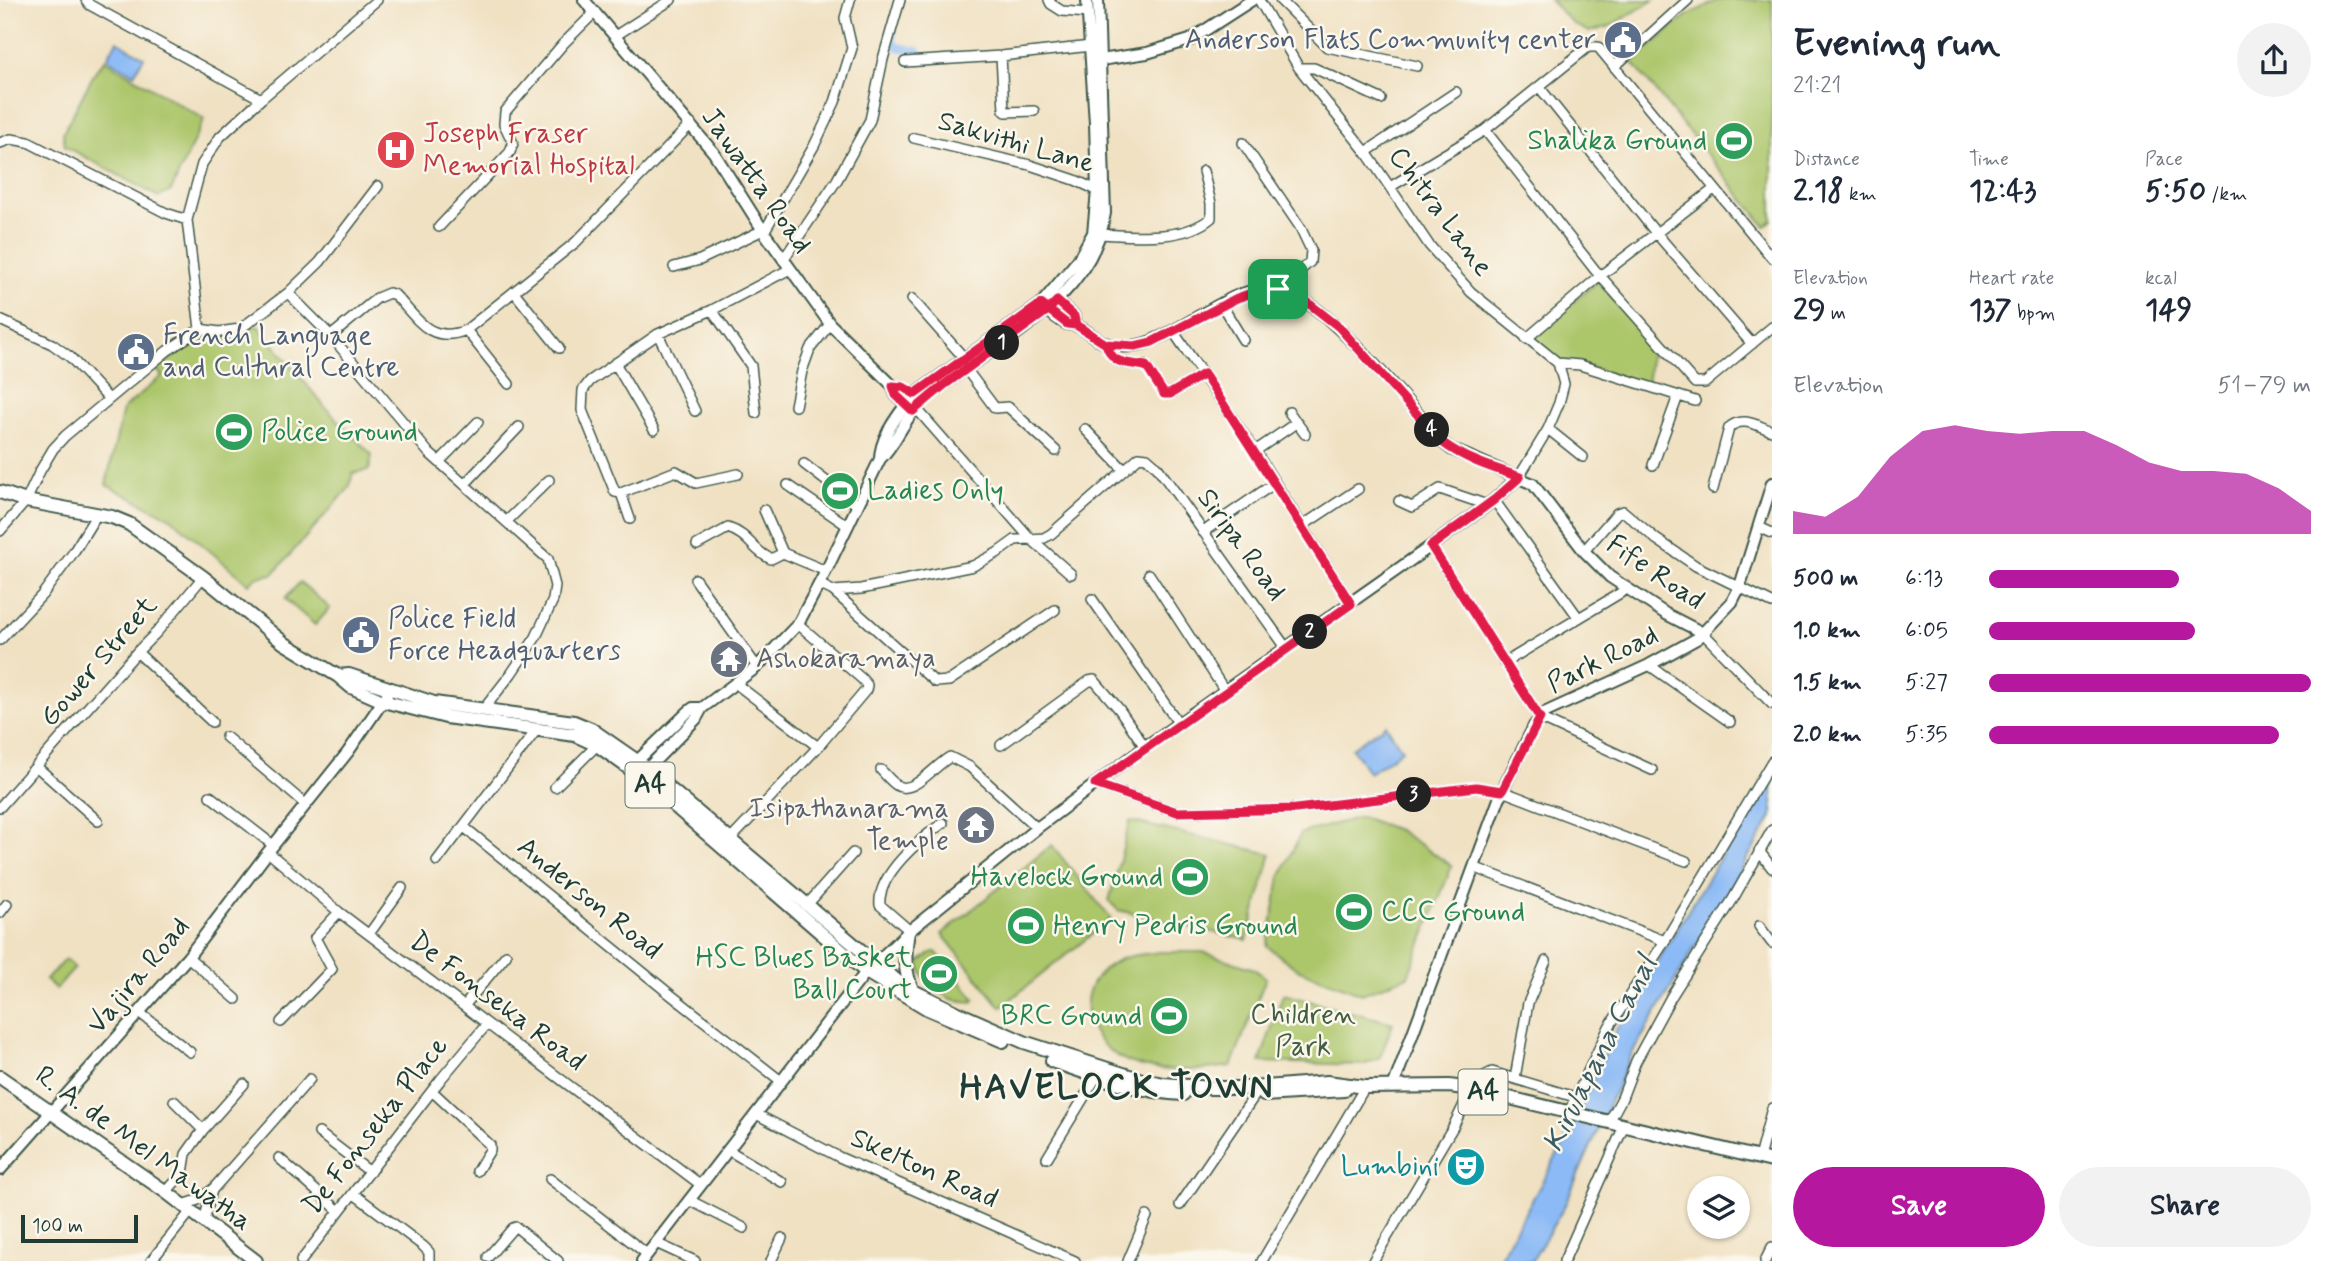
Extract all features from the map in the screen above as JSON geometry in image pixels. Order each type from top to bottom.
[{"type":"highway","name":"A4","points":[[0,492],[26,501],[113,517],[129,524],[203,577],[284,643],[338,676],[349,675],[387,696],[446,716],[575,735],[597,745],[639,768],[900,994],[961,1024],[1097,1076],[1163,1093],[1255,1096],[1365,1087],[1448,1086],[1472,1089],[1766,1160]]},
{"type":"highway","name":"A4","points":[[387,696],[574,722],[591,729],[730,839],[870,967],[914,992],[1024,1042],[1142,1080],[1164,1084],[1252,1088],[1327,1082],[1365,1087]]},
{"type":"highway","points":[[909,931],[905,948],[905,972],[914,992]]},
{"type":"highway","name":"R. A. de Mel Mawatha","points":[[0,1077],[166,1192],[256,1261]]},
{"type":"main road","name":"Jawatta Road","points":[[584,0],[714,153],[786,265],[830,324],[893,386],[903,387],[914,404]]},
{"type":"main road","points":[[1087,0],[1095,61]]},
{"type":"main road","points":[[639,768],[689,711],[702,708],[757,667],[798,624],[880,459],[914,404],[1045,307],[1086,265],[1101,234],[1095,61],[1098,0]]},
{"type":"main road","points":[[1095,61],[1147,53],[1190,40],[1252,0]]},
{"type":"main road","points":[[1054,298],[1093,233],[1101,192]]},
{"type":"main road","points":[[1045,307],[1067,324],[1076,325],[1106,344],[1135,346],[1152,342],[1222,304],[1258,291],[1278,289]]},
{"type":"main road","name":"Fife Road","points":[[1278,289],[1307,302],[1339,327],[1442,442],[1492,468],[1533,484],[1584,551],[1609,577],[1666,614],[1703,633]]},
{"type":"main road","points":[[1054,298],[1074,316],[1076,325]]},
{"type":"main road","points":[[645,1258],[870,967],[909,931],[1095,784],[1351,604],[1520,477]]},
{"type":"main road","name":"Park Road","points":[[1393,1087],[1476,868],[1502,791],[1540,718],[1544,713],[1649,665],[1703,633],[1732,602],[1740,586],[1772,483]]},
{"type":"main road","name":"Vajira Road","points":[[0,1170],[188,957],[348,752],[387,696]]},
{"type":"street","points":[[86,0],[90,5],[261,99]]},
{"type":"street","points":[[200,329],[187,220],[202,164],[220,137],[377,0]]},
{"type":"street","points":[[615,36],[671,0]]},
{"type":"street","points":[[674,267],[700,260],[763,231],[814,146],[835,102],[852,48],[845,18],[850,0]]},
{"type":"street","points":[[738,474],[696,483],[676,471],[621,493],[612,491],[582,410],[583,390],[590,381],[658,334],[712,310],[786,265],[870,120],[883,59],[900,0]]},
{"type":"street","points":[[1049,0],[1057,10],[1088,13]]},
{"type":"street","name":"Chitra Lane","points":[[1259,0],[1299,68],[1366,152],[1429,245],[1471,292],[1558,363]]},
{"type":"street","points":[[1280,0],[1327,47],[1417,66]]},
{"type":"street","points":[[1614,67],[1688,0]]},
{"type":"street","points":[[439,227],[510,152],[513,143],[504,124],[505,112],[563,44],[595,12]]},
{"type":"street","points":[[1390,187],[1486,130],[1593,45],[1598,47],[1772,258]]},
{"type":"street","points":[[905,62],[1002,56],[1091,46]]},
{"type":"street","points":[[1002,56],[1003,108],[1006,112],[1034,111]]},
{"type":"street","points":[[1299,68],[1314,68],[1381,99]]},
{"type":"street","points":[[1540,88],[1656,233],[1752,344]]},
{"type":"street","points":[[1366,152],[1456,92]]},
{"type":"street","points":[[331,336],[377,298],[389,293],[395,295],[429,331],[437,335],[457,334],[466,330],[576,242],[691,124]]},
{"type":"street","points":[[1486,130],[1601,276],[1695,383],[1705,383],[1772,327]]},
{"type":"street","name":"Sakvithi Lane","points":[[914,138],[1030,165],[1101,192]]},
{"type":"street","points":[[0,143],[11,139],[29,142],[166,213],[187,220]]},
{"type":"street","points":[[1244,143],[1300,227],[1311,250],[1310,262],[1278,289]]},
{"type":"street","points":[[1101,234],[1163,234],[1190,231],[1203,225],[1211,218],[1212,203],[1203,171]]},
{"type":"street","points":[[0,531],[26,501],[53,449],[108,398],[167,351],[200,329],[219,332],[240,329],[288,293],[320,262],[378,187]]},
{"type":"street","points":[[1527,339],[1601,276],[1714,189]]},
{"type":"street","points":[[288,293],[331,336],[429,453],[548,559],[555,586],[553,600],[536,637],[483,710]]},
{"type":"street","points":[[515,293],[559,348]]},
{"type":"street","points":[[912,299],[966,364],[995,408],[1008,407],[1056,451]]},
{"type":"street","points":[[1222,304],[1243,340]]},
{"type":"street","points":[[712,310],[751,366],[756,413]]},
{"type":"street","points":[[0,320],[52,344],[70,357],[108,398]]},
{"type":"street","points":[[795,406],[802,371],[810,349],[830,324]]},
{"type":"street","points":[[466,330],[509,384]]},
{"type":"street","points":[[1173,331],[1255,451],[1351,604]]},
{"type":"street","points":[[658,334],[695,411]]},
{"type":"street","points":[[1106,344],[1110,355],[1117,361],[1146,366],[1164,394],[1170,394],[1204,374]]},
{"type":"street","points":[[615,363],[654,430]]},
{"type":"street","points":[[1520,477],[1548,429],[1564,384],[1558,363],[1580,365],[1695,401]]},
{"type":"street","points":[[1653,465],[1678,396]]},
{"type":"street","points":[[914,404],[1030,538],[1071,573]]},
{"type":"street","points":[[1289,412],[1305,434]]},
{"type":"street","points":[[1713,489],[1729,428],[1733,423],[1742,420],[1772,431]]},
{"type":"street","points":[[439,462],[478,422]]},
{"type":"street","points":[[1255,451],[1296,423]]},
{"type":"street","points":[[465,484],[519,427]]},
{"type":"street","points":[[833,591],[861,590],[974,566],[1015,540],[1044,538],[1051,534],[1124,470],[1085,429]]},
{"type":"street","points":[[1548,429],[1583,457]]},
{"type":"street","name":"Siripa Road","points":[[1124,470],[1139,457],[1147,457],[1156,466],[1287,649]]},
{"type":"street","points":[[804,464],[857,505]]},
{"type":"street","points":[[507,521],[549,480]]},
{"type":"street","points":[[1203,532],[1275,483]]},
{"type":"street","points":[[789,485],[848,526]]},
{"type":"street","points":[[1302,526],[1358,489]]},
{"type":"street","points":[[1399,501],[1412,507],[1440,489],[1490,502],[1578,617]]},
{"type":"street","points":[[621,493],[630,519]]},
{"type":"street","points":[[764,510],[783,554]]},
{"type":"street","points":[[1584,551],[1617,513],[1623,511],[1656,539],[1696,566],[1772,603]]},
{"type":"street","points":[[0,640],[43,595],[97,514]]},
{"type":"street","points":[[1759,527],[1772,533]]},
{"type":"street","points":[[697,545],[728,528],[741,532],[761,555],[771,559],[783,554],[826,571]]},
{"type":"street","points":[[1431,546],[1540,718],[1651,770]]},
{"type":"street","points":[[1149,574],[1225,691]]},
{"type":"street","name":"Gower Street","points":[[0,807],[203,577]]},
{"type":"street","points":[[695,579],[757,667]]},
{"type":"street","points":[[819,584],[833,591],[935,682],[949,681],[1055,610]]},
{"type":"street","points":[[1504,663],[1627,589]]},
{"type":"street","points":[[1092,599],[1179,724]]},
{"type":"street","points":[[730,839],[818,747],[866,690],[867,685],[798,624]]},
{"type":"street","points":[[1703,633],[1772,704]]},
{"type":"street","points":[[137,652],[212,722]]},
{"type":"street","points":[[1649,665],[1730,722]]},
{"type":"street","points":[[1001,745],[1094,680],[1119,709],[1145,747]]},
{"type":"street","points":[[736,683],[818,747]]},
{"type":"street","points":[[437,861],[538,728]]},
{"type":"street","points":[[226,737],[306,804]]},
{"type":"street","points":[[555,787],[597,745]]},
{"type":"street","points":[[881,770],[898,786],[909,788],[916,785],[937,764],[950,757],[970,767],[1037,828]]},
{"type":"street","points":[[1570,1112],[1609,1027],[1665,941],[1772,761]]},
{"type":"street","points":[[37,767],[98,821]]},
{"type":"street","points":[[1095,784],[1177,812],[1296,809],[1476,787],[1502,791],[1686,861]]},
{"type":"street","name":"De Fonseka Road","points":[[210,796],[271,848],[339,912],[701,1185]]},
{"type":"street","points":[[909,931],[880,905],[880,899],[885,885],[918,840],[943,823]]},
{"type":"street","name":"Anderson Road","points":[[464,827],[781,1081]]},
{"type":"street","points":[[1607,1121],[1622,1098],[1642,1050],[1671,997],[1772,831]]},
{"type":"street","points":[[1759,851],[1772,868]]},
{"type":"street","points":[[806,906],[853,853]]},
{"type":"street","points":[[1476,868],[1665,941]]},
{"type":"street","points":[[369,934],[402,888]]},
{"type":"street","points":[[0,913],[7,904]]},
{"type":"street","points":[[281,1022],[332,969],[315,938],[339,912]]},
{"type":"street","points":[[1759,926],[1772,943]]},
{"type":"street","points":[[465,1005],[506,955]]},
{"type":"street","points":[[188,957],[236,999]]},
{"type":"street","points":[[1515,1078],[1528,1003],[1546,961]]},
{"type":"street","points":[[140,1013],[190,1052]]},
{"type":"street","name":"De Fonseka Place","points":[[300,1260],[487,1024]]},
{"type":"street","points":[[1373,1261],[1453,1127],[1476,1080],[1492,1072],[1575,1097]]},
{"type":"street","points":[[1047,1158],[1097,1076]]},
{"type":"street","points":[[151,1261],[187,1208],[213,1189],[310,1079]]},
{"type":"street","points":[[166,1192],[183,1173],[186,1154],[203,1130],[244,1084]]},
{"type":"street","points":[[1262,1261],[1365,1087]]},
{"type":"street","points":[[432,1091],[490,1145],[490,1150],[477,1171]]},
{"type":"street","points":[[1180,1205],[1255,1096]]},
{"type":"street","points":[[174,1101],[203,1130]]},
{"type":"street","points":[[1766,1160],[1772,1108]]},
{"type":"street","name":"Skelton Road","points":[[756,1114],[839,1157],[1075,1261]]},
{"type":"street","points":[[1564,1261],[1624,1126]]},
{"type":"street","points":[[319,1133],[370,1172]]},
{"type":"street","points":[[728,1150],[782,1182]]},
{"type":"street","points":[[279,1157],[339,1211]]},
{"type":"street","points":[[550,1179],[645,1258]]},
{"type":"street","points":[[204,1221],[213,1189]]},
{"type":"street","points":[[354,1194],[423,1246],[429,1252],[429,1261]]},
{"type":"street","points":[[689,1200],[744,1228]]},
{"type":"street","points":[[1128,1261],[1147,1216]]},
{"type":"street","points":[[488,1257],[516,1227],[558,1261]]},
{"type":"street","points":[[771,1261],[782,1238]]},
{"type":"street","points":[[656,1243],[695,1261]]},
{"type":"street","points":[[1765,1261],[1772,1247]]},
{"type":"green space","points":[[1550,0],[1654,0],[1608,27],[1589,32],[1573,24]]},
{"type":"green space","name":"Shalika Ground","points":[[1718,0],[1772,0],[1772,220],[1765,226],[1632,62],[1686,16]]},
{"type":"green space","points":[[105,60],[204,119],[171,191],[159,197],[65,146],[63,133],[96,70]]},
{"type":"green space","points":[[1598,281],[1652,342],[1647,386],[1580,364],[1561,369],[1529,339]]},
{"type":"green space","name":"Police Ground","points":[[250,325],[259,327],[325,407],[372,455],[369,470],[353,473],[349,488],[273,574],[256,577],[249,584],[171,518],[106,485],[123,409],[162,376],[156,369],[176,354],[210,337],[232,336]]},
{"type":"green space","points":[[300,582],[330,608],[315,625],[285,599]]},
{"type":"green space","name":"CCC Ground","points":[[1361,817],[1398,830],[1452,866],[1408,976],[1362,994],[1297,969],[1267,946],[1280,877],[1301,833]]},
{"type":"green space","name":"Havelock Ground","points":[[1130,821],[1271,854],[1247,940],[1118,910],[1109,901]]},
{"type":"green space","name":"Henry Pedris Ground","points":[[1052,845],[1111,919],[1001,1007],[942,934]]},
{"type":"green space","name":"HSC Blues Basket Ball Court","points":[[936,952],[975,999],[972,1002],[949,998],[925,978],[919,962]]},
{"type":"green space","name":"BRC Ground","points":[[1160,952],[1203,952],[1254,969],[1266,978],[1231,1066],[1192,1070],[1150,1068],[1125,1060],[1110,1051],[1099,1039],[1087,1012],[1093,983],[1118,960]]},
{"type":"green space","points":[[65,959],[75,968],[56,989],[46,980]]},
{"type":"green space","name":"Children Park","points":[[1283,994],[1393,1023],[1380,1057],[1364,1065],[1260,1062]]},
{"type":"water","points":[[117,41],[144,57],[134,74],[107,58]]},
{"type":"water","points":[[1386,725],[1402,750],[1369,773],[1352,748]]},
{"type":"water","points":[[1772,772],[1772,817],[1630,1057],[1564,1207],[1532,1261],[1498,1261],[1564,1143],[1616,1030]]},
{"type":"waterway","points":[[893,33],[891,41],[898,47],[918,51]]},
{"type":"place","name":"Anderson Flats Community center","points":[[1623,40]]},
{"type":"place","name":"Shalika Ground","points":[[1734,141]]},
{"type":"place","name":"Joseph Fraser Memorial Hospital","points":[[396,150]]},
{"type":"place","name":"French Language and Cultural Centre","points":[[136,352]]},
{"type":"place","name":"Police Ground","points":[[234,432]]},
{"type":"place","name":"Ladies Only","points":[[840,491]]},
{"type":"place","name":"Police Field Force Headquarters","points":[[361,635]]},
{"type":"place","name":"Ashokaramaya","points":[[729,659]]},
{"type":"place","name":"Isipathanarama Temple","points":[[976,825]]},
{"type":"place","name":"Havelock Ground","points":[[1190,877]]},
{"type":"place","name":"CCC Ground","points":[[1354,912]]},
{"type":"place","name":"Henry Pedris Ground","points":[[1026,926]]},
{"type":"place","name":"HSC Blues Basket Ball Court","points":[[939,974]]},
{"type":"place","name":"BRC Ground","points":[[1169,1016]]},
{"type":"place","name":"Lumbini","points":[[1466,1167]]},
{"type":"district","name":"HAVELOCK TOWN","points":[[1117,1088]]},
{"type":"route","points":[[1278,289],[1258,291],[1237,298],[1152,342],[1135,346],[1106,344],[1076,325],[1067,324],[1048,310],[1041,304],[915,394],[903,387],[893,386],[896,395],[913,411],[922,401],[1048,310],[1057,301],[1074,316],[1076,325],[1106,344],[1110,355],[1117,361],[1146,366],[1164,394],[1170,394],[1204,374],[1351,604],[1095,784],[1177,812],[1296,809],[1476,787],[1502,791],[1540,718],[1431,546],[1494,500],[1520,477],[1492,468],[1451,449],[1339,327],[1296,295],[1278,289]]},
{"type":"water label","name":"Kirulapana Canal","points":[[1600,1054]]}]
